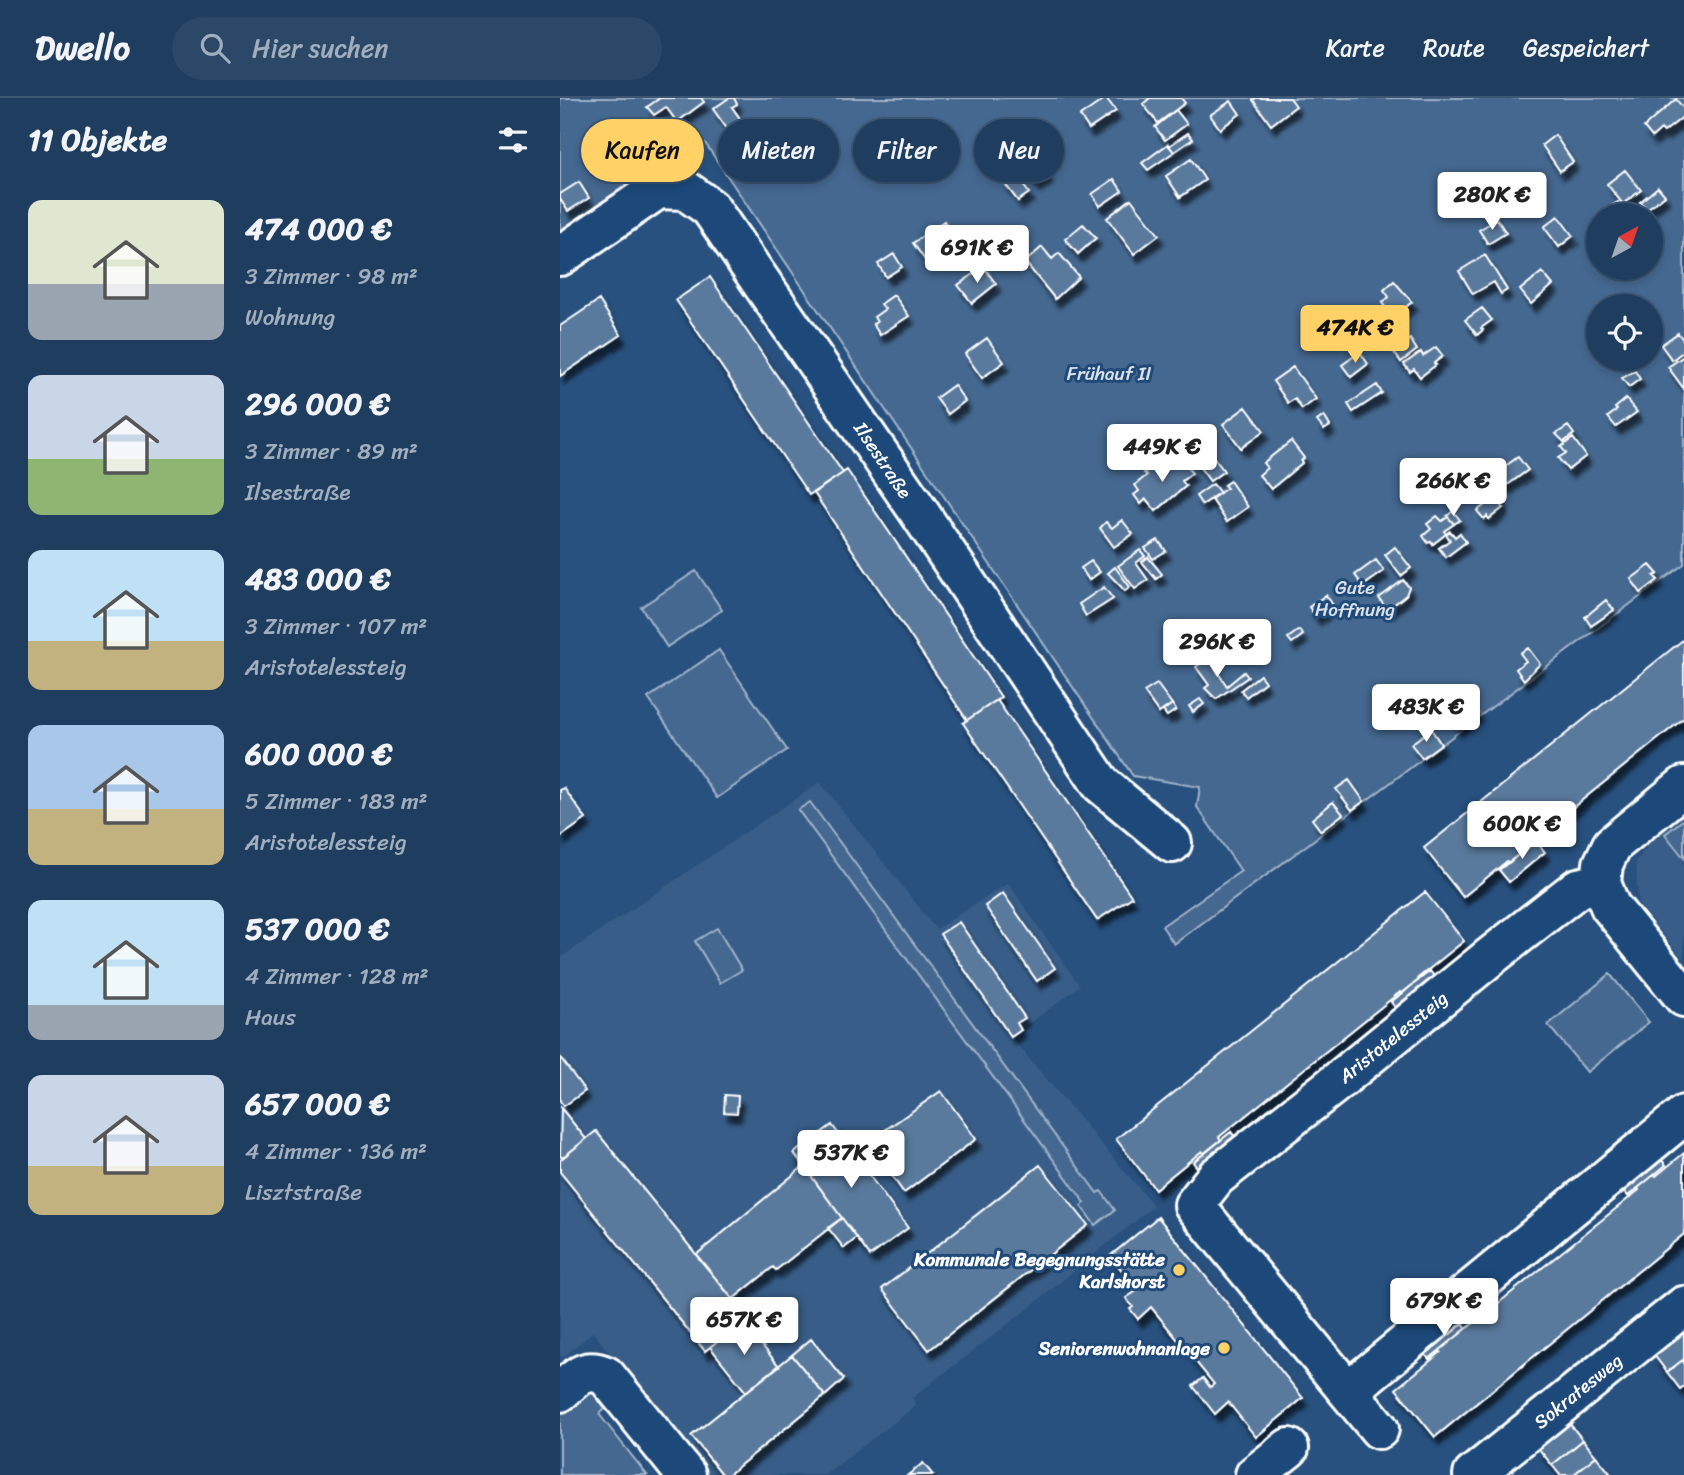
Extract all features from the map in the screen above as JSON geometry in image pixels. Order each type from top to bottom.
[{"type":"street","name":"Ilsestraße","points":[[560,256],[658,189],[685,190],[710,208],[917,509],[1101,784],[1172,844]]},
{"type":"street","points":[[1684,786],[1612,845],[1603,864],[1601,883],[1610,906],[1684,997]]},
{"type":"street","name":"Aristotelessteig","points":[[1348,1391],[1194,1205],[1216,1177],[1490,957],[1578,888],[1601,883]]},
{"type":"street","points":[[1380,1429],[1348,1391],[1684,1115]]},
{"type":"street","name":"Sokratesweg","points":[[1473,1475],[1684,1306]]},
{"type":"street","points":[[560,1392],[585,1371],[595,1371],[606,1376],[686,1475]]},
{"type":"street","points":[[1255,1475],[1289,1448]]},
{"type":"shaded area","points":[[820,782],[936,929],[1008,883],[1080,986],[1011,1037],[1154,1206],[1020,1315],[912,1398],[917,1405],[825,1475],[706,1475],[593,1332],[562,1358],[560,1355],[560,958]]},
{"type":"shaded area","points":[[1684,815],[1684,960],[1638,903],[1636,861],[1651,842]]},
{"type":"green space","points":[[560,98],[1684,98],[1684,564],[1174,944],[1162,926],[1241,871],[1197,807],[1200,787],[1133,776],[731,182],[839,182],[839,119],[718,119],[718,162],[704,144],[704,119],[581,119],[581,182],[647,182],[560,241]]},
{"type":"green space","points":[[696,571],[722,610],[667,647],[641,607]]},
{"type":"green space","points":[[719,650],[787,750],[717,798],[648,698]]},
{"type":"green space","points":[[810,802],[1097,1193],[1101,1191],[1115,1210],[1095,1225],[1081,1206],[1085,1203],[798,810]]},
{"type":"green space","points":[[1684,819],[1684,858],[1665,834]]},
{"type":"green space","points":[[717,928],[742,970],[720,983],[695,941]]},
{"type":"green space","points":[[1610,974],[1649,1022],[1587,1072],[1548,1025]]},
{"type":"green space","points":[[583,1389],[602,1393],[614,1401],[599,1414],[647,1475],[560,1475],[560,1405]]},
{"type":"building","points":[[660,98],[701,98],[704,102],[681,119],[675,119],[666,107],[654,115],[647,107]]},
{"type":"building","points":[[729,98],[734,98],[737,104],[732,107],[740,119],[720,119],[713,109]]},
{"type":"building","points":[[1106,98],[1116,111],[1089,129],[1080,116]]},
{"type":"building","points":[[1150,98],[1181,98],[1185,103],[1158,123],[1143,104]]},
{"type":"building","points":[[1290,98],[1296,106],[1271,125],[1253,100]]},
{"type":"building","points":[[1676,99],[1684,109],[1684,116],[1664,132],[1661,129],[1652,137],[1644,127]]},
{"type":"building","points":[[1231,101],[1240,114],[1220,129],[1210,115]]},
{"type":"building","points":[[1176,110],[1187,124],[1165,140],[1155,127]]},
{"type":"building","points":[[1188,133],[1193,139],[1174,152],[1169,146]]},
{"type":"building","points":[[1555,135],[1573,162],[1560,171],[1542,145]]},
{"type":"building","points":[[1168,144],[1174,152],[1148,170],[1142,163]]},
{"type":"building","points":[[1191,159],[1205,180],[1180,197],[1166,176]]},
{"type":"building","points":[[1625,170],[1641,190],[1622,203],[1607,184]]},
{"type":"building","points":[[1114,179],[1122,191],[1100,206],[1092,194]]},
{"type":"building","points":[[579,182],[589,198],[568,211],[560,199],[560,194]]},
{"type":"building","points":[[1004,182],[1021,182],[1029,193],[1018,201]]},
{"type":"building","points":[[1658,187],[1665,195],[1655,203],[1640,202]]},
{"type":"building","points":[[1131,199],[1159,235],[1134,254],[1107,218]]},
{"type":"building","points":[[1558,216],[1573,236],[1559,247],[1544,227]]},
{"type":"building","points":[[1497,219],[1506,233],[1488,244],[1479,230]]},
{"type":"building","points":[[944,221],[956,238],[925,260],[913,243]]},
{"type":"building","points":[[1083,224],[1096,238],[1078,254],[1065,239]]},
{"type":"building","points":[[1042,247],[1052,259],[1059,253],[1079,277],[1055,299],[1025,262]]},
{"type":"building","points":[[894,254],[902,267],[886,277],[878,264]]},
{"type":"building","points":[[1485,255],[1507,290],[1501,294],[1494,282],[1473,294],[1459,271]]},
{"type":"building","points":[[984,267],[996,284],[972,303],[958,285]]},
{"type":"building","points":[[1542,272],[1553,285],[1531,304],[1520,290]]},
{"type":"building","points":[[710,277],[843,473],[809,495],[676,300]]},
{"type":"building","points":[[1394,281],[1412,302],[1393,317],[1382,303],[1389,297],[1384,290]]},
{"type":"building","points":[[894,295],[909,316],[880,335],[873,324],[877,322],[874,317],[885,309],[881,304]]},
{"type":"building","points":[[599,300],[621,335],[560,376],[560,326]]},
{"type":"building","points":[[1482,308],[1492,320],[1481,328],[1483,330],[1477,335],[1465,320]]},
{"type":"building","points":[[1678,333],[1684,341],[1684,351],[1672,360],[1663,344]]},
{"type":"building","points":[[987,338],[1004,362],[982,378],[965,354]]},
{"type":"building","points":[[1410,339],[1417,350],[1401,362],[1393,351]]},
{"type":"building","points":[[1436,347],[1443,356],[1420,377],[1414,369],[1410,372],[1404,364],[1421,352],[1423,356]]},
{"type":"building","points":[[1360,352],[1368,364],[1351,377],[1342,365]]},
{"type":"building","points":[[1684,356],[1684,389],[1668,367]]},
{"type":"building","points":[[1293,367],[1316,399],[1302,409],[1295,399],[1288,403],[1273,381]]},
{"type":"building","points":[[1635,371],[1640,379],[1629,387],[1622,378]]},
{"type":"building","points":[[954,385],[965,401],[948,414],[936,398]]},
{"type":"building","points":[[1377,385],[1382,393],[1353,412],[1348,404]]},
{"type":"building","points":[[1626,399],[1637,412],[1616,427],[1608,417]]},
{"type":"building","points":[[1246,407],[1264,431],[1241,448],[1223,424]]},
{"type":"building","points":[[1324,416],[1330,426],[1324,430],[1317,421]]},
{"type":"building","points":[[1568,426],[1574,434],[1564,442],[1556,434]]},
{"type":"building","points":[[1573,438],[1586,456],[1568,470],[1558,458],[1566,453],[1561,447]]},
{"type":"building","points":[[1200,439],[1224,471],[1210,481],[1186,449]]},
{"type":"building","points":[[1291,441],[1304,458],[1302,463],[1271,489],[1259,475],[1267,468],[1263,463]]},
{"type":"building","points":[[1518,457],[1528,470],[1506,486],[1496,473]]},
{"type":"building","points":[[1179,458],[1192,473],[1182,481],[1186,486],[1156,511],[1146,499],[1141,504],[1134,495],[1139,491],[1135,485],[1147,475],[1144,473],[1151,468],[1155,472],[1167,462],[1169,466]]},
{"type":"building","points":[[847,470],[1001,697],[967,720],[814,493]]},
{"type":"building","points":[[1230,481],[1248,507],[1227,522],[1211,498],[1227,488],[1224,485]]},
{"type":"building","points":[[1213,484],[1220,493],[1202,505],[1196,496]]},
{"type":"building","points":[[1498,495],[1504,503],[1501,506],[1503,508],[1489,519],[1487,516],[1484,519],[1477,511]]},
{"type":"building","points":[[1453,511],[1460,520],[1454,524],[1447,516]]},
{"type":"building","points":[[1437,516],[1442,521],[1448,517],[1454,524],[1433,544],[1431,541],[1428,543],[1423,536],[1431,529],[1427,524]]},
{"type":"building","points":[[1122,520],[1133,534],[1114,547],[1100,528],[1106,522],[1112,528]]},
{"type":"building","points":[[1450,531],[1455,537],[1460,533],[1466,542],[1446,557],[1439,548],[1450,540],[1446,534]]},
{"type":"building","points":[[1158,540],[1166,551],[1153,559],[1145,548]]},
{"type":"building","points":[[1395,547],[1411,568],[1401,576],[1385,555]]},
{"type":"building","points":[[1140,550],[1145,556],[1136,563],[1148,580],[1135,589],[1118,566]]},
{"type":"building","points":[[1148,557],[1162,574],[1156,579],[1142,562]]},
{"type":"building","points":[[1376,560],[1384,571],[1363,586],[1355,575]]},
{"type":"building","points":[[1091,561],[1100,572],[1089,580],[1081,568]]},
{"type":"building","points":[[1650,565],[1658,574],[1654,576],[1658,580],[1641,593],[1631,579]]},
{"type":"building","points":[[1115,567],[1130,587],[1125,591],[1108,573]]},
{"type":"building","points":[[1403,580],[1409,587],[1406,595],[1387,610],[1379,598]]},
{"type":"building","points":[[1104,587],[1113,599],[1086,616],[1079,604]]},
{"type":"building","points":[[1326,595],[1333,605],[1316,617],[1309,607]]},
{"type":"building","points":[[1606,600],[1614,610],[1591,626],[1585,617]]},
{"type":"building","points":[[1299,630],[1303,635],[1292,643],[1288,638]]},
{"type":"building","points":[[1684,639],[1684,718],[1525,846],[1509,863],[1507,861],[1463,897],[1424,848]]},
{"type":"building","points":[[1528,648],[1540,664],[1524,680],[1516,669],[1526,661],[1520,653]]},
{"type":"building","points":[[1208,658],[1227,686],[1244,672],[1248,677],[1216,699],[1205,688],[1209,685],[1196,667]]},
{"type":"building","points":[[1260,675],[1265,682],[1246,697],[1241,690]]},
{"type":"building","points":[[1157,684],[1172,704],[1159,713],[1144,692]]},
{"type":"building","points":[[1200,699],[1204,704],[1193,712],[1189,706]]},
{"type":"building","points":[[997,700],[1132,897],[1097,920],[963,723]]},
{"type":"building","points":[[1172,704],[1176,710],[1167,716],[1163,711]]},
{"type":"building","points":[[1471,704],[1478,713],[1457,728],[1450,719]]},
{"type":"building","points":[[1431,729],[1441,744],[1422,758],[1411,744]]},
{"type":"building","points":[[1349,780],[1364,801],[1352,810],[1336,789]]},
{"type":"building","points":[[564,788],[586,819],[560,837],[560,790]]},
{"type":"building","points":[[1333,802],[1343,814],[1321,831],[1312,819]]},
{"type":"building","points":[[1536,841],[1545,852],[1509,882],[1499,870]]},
{"type":"building","points":[[1425,892],[1464,941],[1402,994],[1400,992],[1219,1137],[1221,1140],[1204,1154],[1202,1151],[1155,1189],[1116,1139]]},
{"type":"building","points":[[1003,893],[1055,968],[1037,981],[985,906]]},
{"type":"building","points":[[959,922],[1025,1018],[1017,1023],[1021,1030],[1011,1037],[940,934]]},
{"type":"building","points":[[1430,971],[1439,983],[1400,1014],[1391,1002]]},
{"type":"building","points":[[560,1057],[585,1091],[564,1106],[560,1101]]},
{"type":"building","points":[[941,1091],[976,1139],[904,1193],[868,1142]]},
{"type":"building","points":[[725,1095],[738,1096],[737,1113],[724,1112]]},
{"type":"building","points":[[561,1108],[586,1139],[562,1158],[560,1156]]},
{"type":"building","points":[[832,1125],[908,1228],[870,1256],[794,1153]]},
{"type":"building","points":[[596,1131],[747,1317],[705,1351],[560,1172],[560,1160]]},
{"type":"building","points":[[1231,1132],[1240,1143],[1202,1174],[1193,1162]]},
{"type":"building","points":[[1684,1153],[1684,1234],[1435,1437],[1396,1389],[1441,1352],[1440,1350]]},
{"type":"building","points":[[1657,1155],[1666,1165],[1628,1196],[1619,1186]]},
{"type":"building","points":[[1040,1165],[1088,1225],[929,1350],[882,1289]]},
{"type":"building","points":[[804,1166],[842,1218],[776,1270],[773,1267],[733,1299],[696,1255]]},
{"type":"building","name":"Seniorenwohnanlage","points":[[1158,1217],[1303,1398],[1256,1437],[1228,1402],[1215,1414],[1193,1386],[1203,1378],[1210,1387],[1214,1384],[1151,1307],[1138,1319],[1130,1309],[1133,1307],[1126,1298],[1138,1290],[1110,1256]]},
{"type":"building","points":[[842,1218],[857,1238],[844,1248],[828,1228]]},
{"type":"building","points":[[1458,1317],[1467,1328],[1429,1359],[1420,1348]]},
{"type":"building","points":[[742,1321],[779,1366],[746,1392],[710,1347]]},
{"type":"building","points":[[1684,1331],[1684,1359],[1667,1372],[1654,1355]]},
{"type":"building","points":[[811,1339],[844,1379],[825,1396],[792,1355]]},
{"type":"building","points":[[792,1355],[825,1396],[728,1475],[723,1475],[691,1436]]},
{"type":"building","points":[[1684,1359],[1684,1386],[1680,1389],[1667,1372]]},
{"type":"building","points":[[1569,1423],[1583,1440],[1552,1465],[1538,1448]]},
{"type":"building","points":[[1583,1440],[1596,1456],[1573,1475],[1560,1475],[1552,1465]]},
{"type":"building","points":[[1596,1456],[1610,1473],[1573,1475]]},
{"type":"building","points":[[923,1463],[933,1475],[908,1475]]},
{"type":"place","name":"Kommunale Begegnungsstätte Karlshorst","points":[[1179,1270]]},
{"type":"place","name":"Seniorenwohnanlage","points":[[1224,1348]]},
{"type":"park label","name":"Frühauf II","points":[[1109,373]]},
{"type":"park label","name":"Gute Hoffnung","points":[[1355,598]]}]
